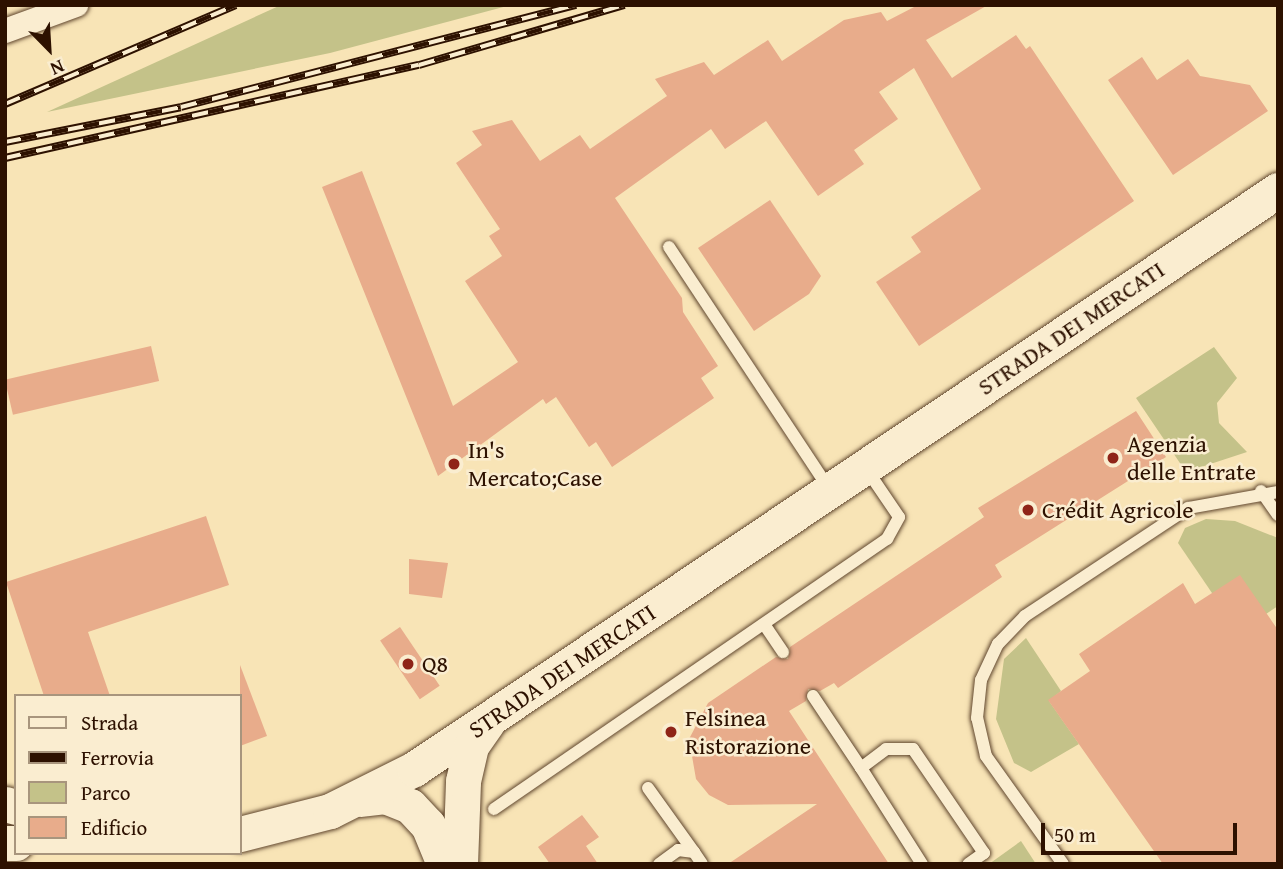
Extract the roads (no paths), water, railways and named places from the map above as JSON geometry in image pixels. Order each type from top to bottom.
[{"type":"street","points":[[5,30],[76,5]]},
{"type":"street","name":"STRADA DEI MERCATI","points":[[242,833],[358,800],[502,711],[1278,190]]},
{"type":"street","points":[[460,864],[469,756],[479,732],[502,711]]},
{"type":"street","points":[[358,800],[384,796],[410,806],[444,864]]},
{"type":"lane","points":[[668,247],[830,490]]},
{"type":"lane","points":[[494,809],[887,539],[899,517],[865,467]]},
{"type":"lane","points":[[1063,864],[986,757],[977,718],[981,680],[998,644],[1025,617],[1188,508],[1261,491],[1278,492]]},
{"type":"lane","points":[[1261,491],[1278,515]]},
{"type":"lane","points":[[764,624],[783,652]]},
{"type":"lane","points":[[813,696],[922,864]]},
{"type":"lane","points":[[861,768],[887,749],[913,749],[985,853],[968,864]]},
{"type":"lane","points":[[648,788],[702,864]]},
{"type":"lane","points":[[659,864],[678,850],[694,852]]},
{"type":"railway","points":[[5,104],[236,5]]},
{"type":"railway","points":[[5,142],[181,107],[576,5]]},
{"type":"railway","points":[[5,158],[419,65],[624,5]]},
{"type":"place","name":"Agenzia delle Entrate","points":[[1113,458]]},
{"type":"place","name":"In's Mercato;Case","points":[[454,464]]},
{"type":"place","name":"Crédit Agricole","points":[[1028,510]]},
{"type":"place","name":"Q8","points":[[408,664]]},
{"type":"place","name":"Felsinea Ristorazione","points":[[671,732]]}]
